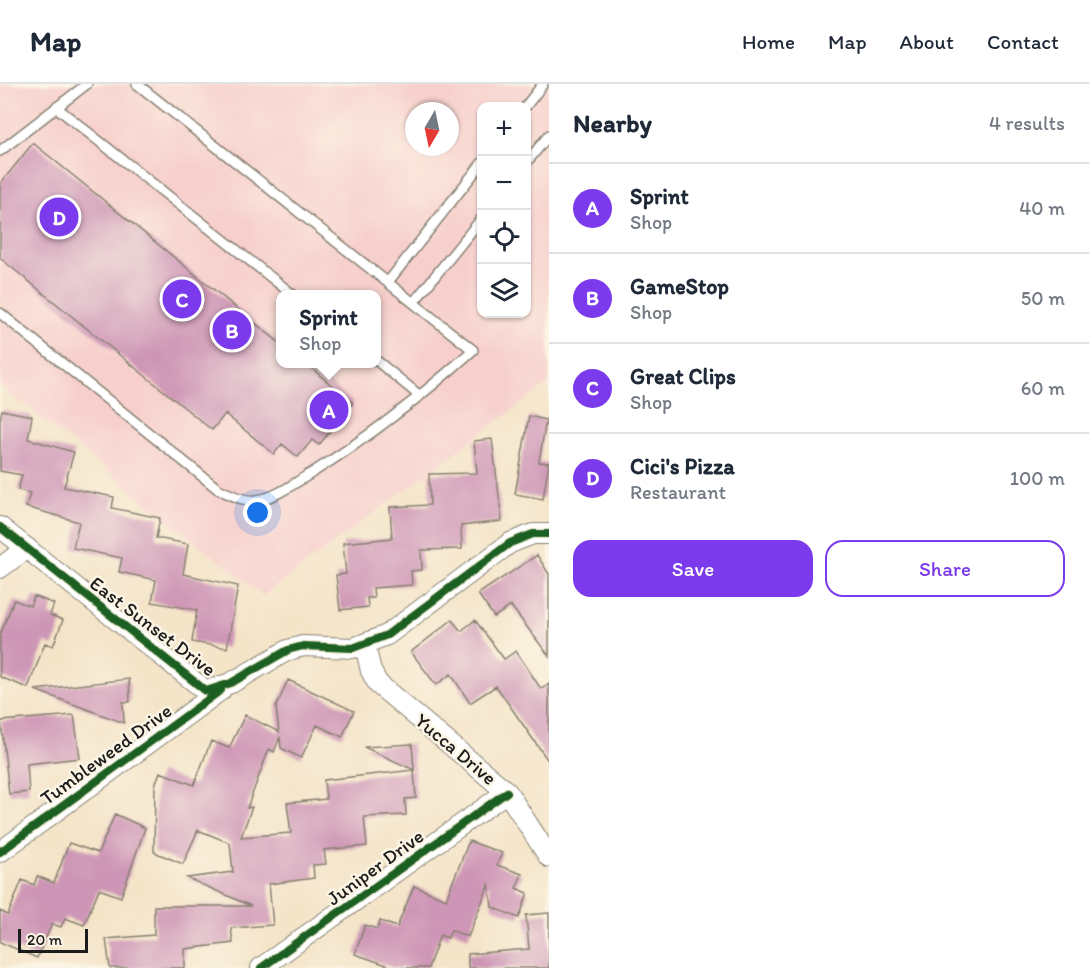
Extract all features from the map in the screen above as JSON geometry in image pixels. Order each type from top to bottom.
[{"type":"street","name":"East Sunset Drive","points":[[0,527],[206,692],[231,683],[288,650],[303,646],[353,648],[387,635],[510,543],[533,534],[549,534]]},
{"type":"street","points":[[0,567],[27,548]]},
{"type":"street","name":"Yucca Drive","points":[[365,645],[371,671],[378,684],[507,792],[549,856]]},
{"type":"street","name":"Tumbleweed Drive","points":[[0,852],[231,683]]},
{"type":"street","name":"Juniper Drive","points":[[261,968],[507,792]]},
{"type":"lane","points":[[0,150],[87,84]]},
{"type":"lane","points":[[0,313],[218,489],[240,499],[255,500],[274,496],[339,456],[420,396],[473,350],[137,84]]},
{"type":"lane","points":[[529,102],[543,84]]},
{"type":"lane","points":[[56,108],[287,290]]},
{"type":"lane","points":[[531,157],[549,135]]},
{"type":"lane","points":[[388,282],[477,169]]},
{"type":"lane","points":[[414,302],[477,224]]},
{"type":"lane","points":[[381,365],[420,396]]},
{"type":"shaded area","points":[[0,84],[549,84],[549,383],[263,596],[0,385]]},
{"type":"building","points":[[33,143],[276,340],[276,368],[311,368],[353,403],[319,445],[312,440],[298,457],[282,444],[274,454],[225,414],[212,430],[0,258],[0,184]]},
{"type":"building","points":[[2,410],[32,416],[28,439],[74,452],[64,487],[114,497],[112,508],[160,518],[156,538],[188,544],[183,574],[238,586],[227,648],[192,642],[197,610],[152,602],[156,580],[119,572],[122,558],[73,548],[79,522],[26,507],[30,493],[18,490],[22,475],[0,471]]},
{"type":"building","points":[[529,416],[546,420],[539,462],[549,463],[543,499],[515,494]]},
{"type":"building","points":[[492,439],[502,521],[461,526],[462,549],[421,550],[422,570],[411,571],[412,585],[373,588],[374,598],[367,598],[368,607],[340,610],[336,575],[346,574],[343,543],[392,538],[390,507],[430,505],[429,474],[477,473],[474,441]]},
{"type":"building","points":[[537,555],[549,574],[549,656],[511,606],[494,617],[478,594]]},
{"type":"building","points":[[34,596],[54,604],[50,615],[63,620],[53,646],[45,643],[28,688],[0,677],[0,635],[14,600],[30,606]]},
{"type":"building","points":[[452,620],[461,631],[475,620],[504,659],[516,651],[541,689],[549,684],[549,762],[496,686],[470,703],[451,674],[436,685],[411,652]]},
{"type":"building","points":[[129,679],[130,702],[123,702],[124,723],[35,690]]},
{"type":"building","points":[[288,680],[354,711],[342,737],[317,725],[301,758],[281,748],[280,737],[274,752],[269,749],[247,808],[252,807],[241,837],[291,833],[287,803],[326,799],[324,780],[414,770],[416,798],[405,799],[406,815],[364,817],[367,846],[324,850],[326,864],[313,865],[314,878],[269,884],[273,925],[231,928],[233,943],[185,949],[185,968],[110,968],[106,939],[154,935],[154,906],[251,906],[187,878],[233,872],[230,843],[198,830],[183,864],[154,852],[155,785],[160,772],[194,785],[211,741],[229,748],[245,715],[279,732],[276,707]]},
{"type":"building","points":[[74,715],[80,758],[27,764],[29,792],[9,794],[1,721]]},
{"type":"building","points":[[412,744],[414,770],[364,747]]},
{"type":"building","points":[[115,814],[145,828],[121,897],[99,889],[84,925],[65,918],[61,927],[52,924],[37,958],[0,942],[0,911],[8,915],[22,880],[34,885],[37,876],[54,883],[69,843],[98,853]]},
{"type":"building","points":[[469,841],[502,853],[497,865],[522,874],[516,888],[528,893],[519,918],[492,907],[489,884],[468,937],[451,930],[448,938],[440,935],[428,968],[395,968],[355,954],[365,925],[377,929],[380,921],[397,927],[414,886],[446,899]]},
{"type":"building","points":[[549,913],[549,968],[468,968],[468,954],[529,949],[526,915]]},
{"type":"cycle path","points":[[0,527],[206,691],[231,683],[288,650],[303,646],[353,648],[387,635],[510,543],[533,534],[549,534]]},
{"type":"cycle path","points":[[0,852],[221,690]]},
{"type":"cycle path","points":[[261,968],[507,792]]},
{"type":"place","name":"Cici's Pizza","points":[[59,217]]},
{"type":"place","name":"Great Clips","points":[[182,299]]},
{"type":"place","name":"GameStop","points":[[232,330]]},
{"type":"place","name":"Sprint","points":[[329,410]]}]
